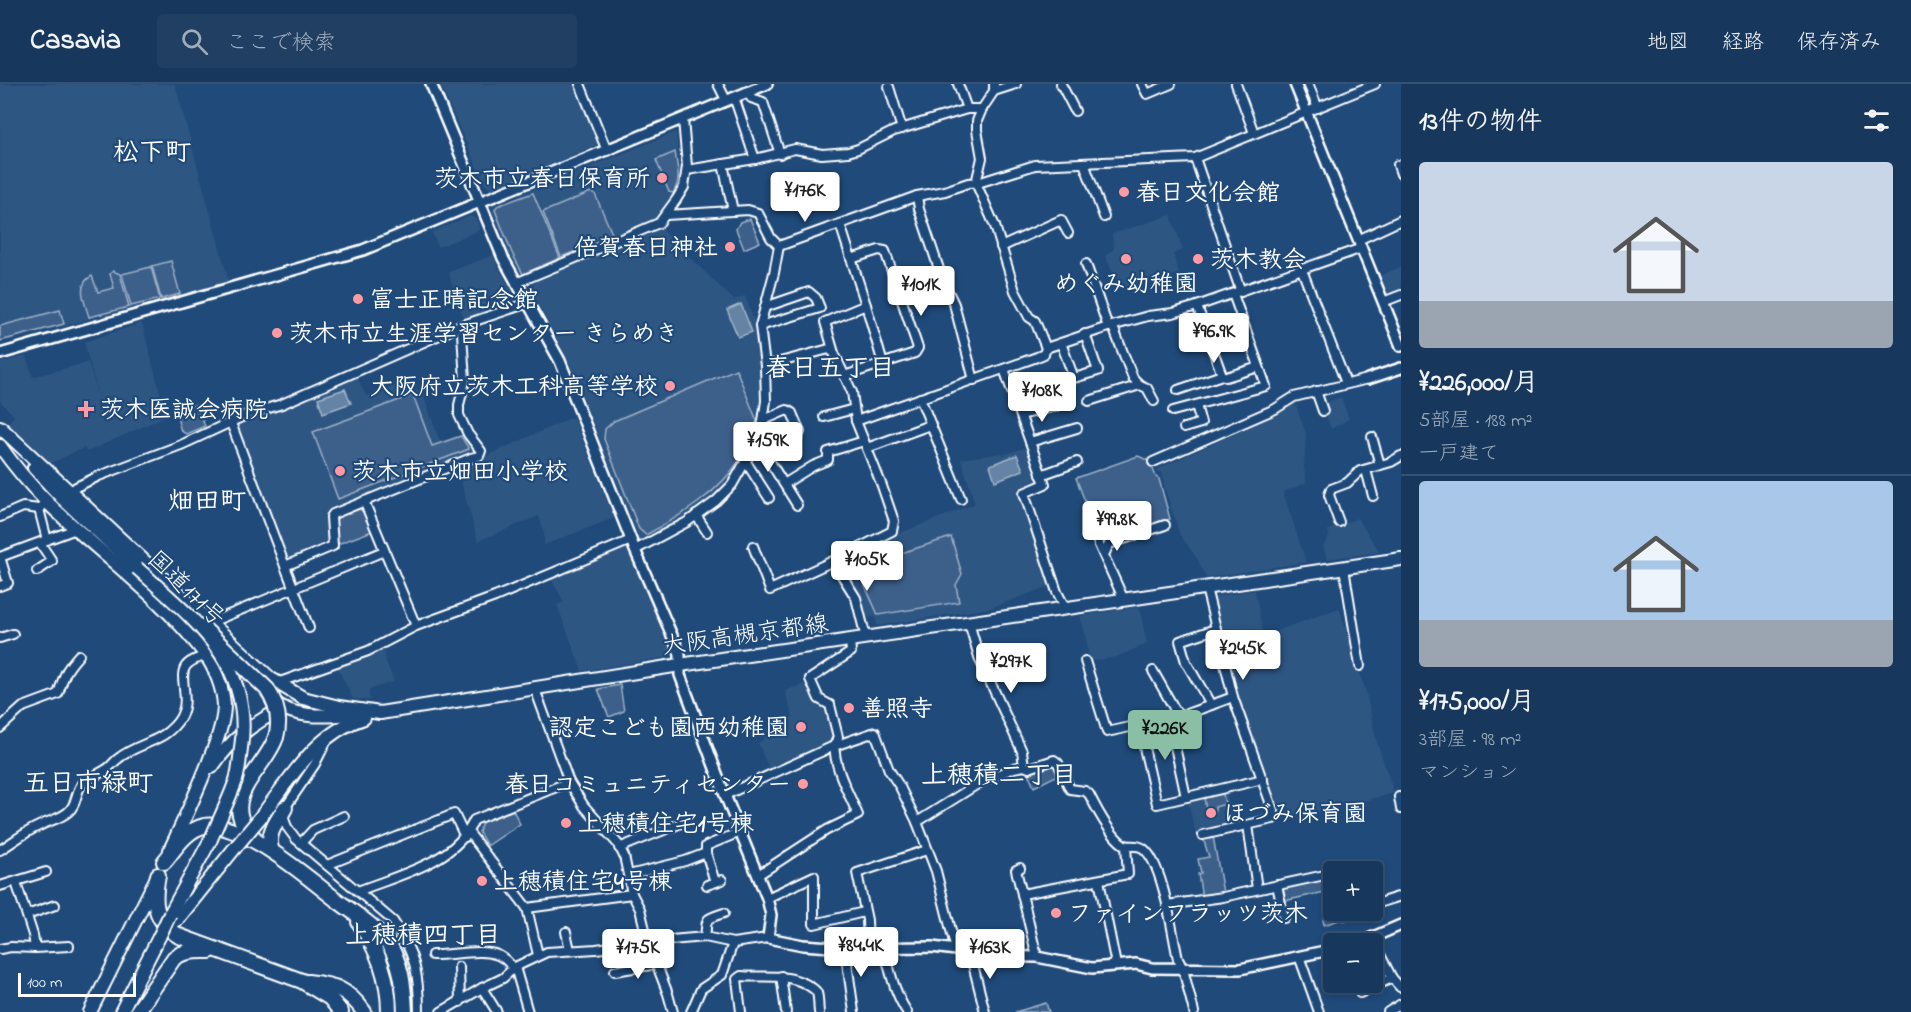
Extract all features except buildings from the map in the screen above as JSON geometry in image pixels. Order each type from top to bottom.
[{"type":"highway","points":[[206,625],[267,689],[278,714],[276,737],[240,797],[239,812],[243,825],[258,843]]},
{"type":"highway","points":[[272,851],[268,843],[269,835],[285,808]]},
{"type":"highway","points":[[341,1012],[330,998],[302,981],[179,936],[168,929],[160,919],[154,896],[161,868],[188,835],[204,826],[216,826],[258,843],[272,851],[378,932],[394,954],[403,983],[405,1012]]},
{"type":"highway","points":[[351,911],[377,951],[384,968],[389,1012]]},
{"type":"highway","points":[[137,1012],[174,958],[180,953],[218,950]]},
{"type":"highway","points":[[302,981],[333,985],[344,990],[353,997],[364,1012]]},
{"type":"main road","points":[[0,428],[206,625],[277,683],[303,698],[339,707],[381,713]]},
{"type":"main road","name":"国道171号","points":[[0,428],[55,491],[137,568],[206,625],[231,669],[243,709],[243,735],[237,778],[211,839],[173,917],[121,1012]]},
{"type":"main road","name":"国道171号","points":[[0,446],[43,505],[76,529],[167,610],[206,655],[221,688],[224,705],[222,724],[199,788],[90,1012]]},
{"type":"main road","name":"大阪高槻京都線","points":[[381,713],[680,665],[1401,559]]},
{"type":"main road","points":[[167,610],[205,640],[281,709],[325,717],[381,713]]},
{"type":"main road","points":[[199,788],[231,742],[253,725],[303,698]]},
{"type":"main road","points":[[173,917],[234,849],[319,743],[351,722],[381,713]]},
{"type":"street","points":[[430,84],[503,258],[560,361],[633,545],[680,654],[680,675],[767,898],[771,915],[768,938]]},
{"type":"street","points":[[580,84],[607,151]]},
{"type":"street","points":[[718,84],[730,98],[755,159]]},
{"type":"street","points":[[0,354],[352,254],[767,84]]},
{"type":"street","points":[[958,84],[967,109]]},
{"type":"street","points":[[856,421],[1044,354],[1046,348],[1035,321],[1029,317],[1015,291],[995,226],[976,183],[982,158],[976,125],[982,109],[994,87],[1016,84]]},
{"type":"street","points":[[1061,84],[1075,111]]},
{"type":"street","points":[[1142,84],[1147,94],[1172,84]]},
{"type":"street","points":[[1236,84],[1254,133]]},
{"type":"street","points":[[1295,84],[1401,346]]},
{"type":"street","points":[[1308,84],[1318,108]]},
{"type":"street","points":[[778,246],[917,196],[976,183],[1035,165],[1195,158],[1375,84]]},
{"type":"street","points":[[888,87],[902,129]]},
{"type":"street","points":[[748,91],[751,98],[763,102],[780,154]]},
{"type":"street","points":[[687,170],[755,159],[795,149],[822,154],[848,152],[902,129],[967,109],[982,109]]},
{"type":"street","points":[[516,283],[659,223],[684,187],[687,170],[683,118]]},
{"type":"street","points":[[1173,411],[1247,395],[1266,386],[1195,158]]},
{"type":"street","points":[[1084,163],[1104,217]]},
{"type":"street","points":[[723,164],[733,211]]},
{"type":"street","points":[[1398,165],[1401,174]]},
{"type":"street","points":[[917,196],[919,209],[943,281],[954,304],[975,380]]},
{"type":"street","points":[[277,683],[368,651],[416,626],[633,545],[696,515],[716,501],[732,485],[757,441],[764,420],[765,366],[760,326],[774,273],[778,246],[771,238],[758,213],[748,210],[666,215]]},
{"type":"street","points":[[1001,247],[1061,219],[1068,233]]},
{"type":"street","points":[[1046,348],[1148,316],[1173,313],[1197,306],[1302,270],[1360,244],[1401,220]]},
{"type":"street","points":[[840,224],[883,363]]},
{"type":"street","points":[[844,375],[915,353],[918,348],[885,251],[879,250],[851,260]]},
{"type":"street","points":[[1086,264],[1133,378],[1147,388],[1154,401]]},
{"type":"street","points":[[1302,270],[1346,383]]},
{"type":"street","points":[[760,326],[820,308],[816,298],[809,292],[765,307]]},
{"type":"street","points":[[1383,302],[1401,295]]},
{"type":"street","points":[[69,493],[99,476],[181,445],[246,416],[282,404],[460,326],[528,303]]},
{"type":"street","points":[[753,546],[770,590],[892,531],[894,521],[856,421],[852,392],[834,353],[825,322],[866,305]]},
{"type":"street","points":[[1197,306],[1222,375]]},
{"type":"street","points":[[285,566],[333,546],[331,517],[333,514],[479,456],[481,451],[468,434],[459,415],[465,381],[460,326]]},
{"type":"street","points":[[1061,343],[1074,378],[1098,371],[1085,334]]},
{"type":"street","points":[[765,366],[829,349],[834,353]]},
{"type":"street","points":[[1178,390],[1222,375],[1226,377],[1259,367]]},
{"type":"street","points":[[1153,462],[1275,409],[1294,397],[1368,379],[1401,368]]},
{"type":"street","points":[[1004,369],[1045,484],[1024,493],[1057,592],[1066,609]]},
{"type":"street","points":[[1089,401],[1140,385]]},
{"type":"street","points":[[1316,391],[1323,411]]},
{"type":"street","points":[[920,398],[961,499]]},
{"type":"street","points":[[1184,428],[1202,423],[1196,405]]},
{"type":"street","points":[[1021,415],[1056,406]]},
{"type":"street","points":[[824,417],[854,409]]},
{"type":"street","points":[[764,420],[787,410],[792,412],[800,432],[797,439],[765,454]]},
{"type":"street","points":[[231,423],[309,628]]},
{"type":"street","points":[[784,484],[813,466],[828,460],[828,452],[865,445],[930,425]]},
{"type":"street","points":[[1030,442],[1077,428]]},
{"type":"street","points":[[1372,437],[1380,465]]},
{"type":"street","points":[[757,441],[797,505]]},
{"type":"street","points":[[1339,522],[1329,495],[1331,489],[1347,483],[1360,471],[1391,462],[1401,456]]},
{"type":"street","points":[[746,462],[770,498]]},
{"type":"street","points":[[1041,475],[1077,462]]},
{"type":"street","points":[[1366,470],[1373,496]]},
{"type":"street","points":[[364,501],[416,626]]},
{"type":"street","points":[[0,517],[23,507],[43,505],[43,541],[52,561],[37,571]]},
{"type":"street","points":[[1089,512],[1099,545],[1124,600]]},
{"type":"street","points":[[696,515],[707,532]]},
{"type":"street","points":[[1104,555],[1110,544],[1165,525]]},
{"type":"street","points":[[0,586],[8,583],[0,558],[76,529]]},
{"type":"street","points":[[206,625],[384,551]]},
{"type":"street","points":[[833,561],[856,598],[866,638]]},
{"type":"street","points":[[1344,568],[1360,666]]},
{"type":"street","points":[[1203,835],[1273,819],[1274,813],[1233,697],[1206,588]]},
{"type":"street","points":[[969,623],[980,660],[1022,751],[1024,766]]},
{"type":"street","points":[[1211,705],[1186,662],[1180,641],[1215,629]]},
{"type":"street","points":[[0,638],[13,634]]},
{"type":"street","points":[[758,875],[827,830],[858,815],[838,772],[834,746],[838,737],[830,705],[819,699],[810,679],[851,652],[850,640]]},
{"type":"street","points":[[0,728],[22,707],[58,694],[66,669],[79,655]]},
{"type":"street","points":[[0,850],[28,832],[67,813],[73,807],[81,786],[90,777],[103,772],[128,752],[161,738],[170,731],[184,712],[186,694],[184,668],[188,663],[206,655]]},
{"type":"street","points":[[1085,661],[1107,732],[1179,717],[1233,697]]},
{"type":"street","points":[[1153,671],[1179,717]]},
{"type":"street","points":[[535,688],[569,782],[584,806],[620,848],[629,875],[632,894],[673,1012]]},
{"type":"street","points":[[1169,719],[1186,797]]},
{"type":"street","points":[[1143,724],[1144,752],[1157,804],[1263,779]]},
{"type":"street","points":[[335,731],[285,808],[284,819],[287,827],[301,843],[393,921],[412,953],[417,970],[419,1012]]},
{"type":"street","points":[[725,795],[834,746],[875,732],[889,770],[917,822],[936,871],[956,950]]},
{"type":"street","points":[[917,822],[984,780],[1024,766],[1029,768],[1054,760],[1058,763],[1070,789],[1085,791],[1089,794],[1115,837],[1126,846],[1144,848],[1151,857],[1160,878],[1178,959],[1183,969],[1194,1012]]},
{"type":"street","points":[[358,891],[436,861],[467,835],[474,820],[569,782]]},
{"type":"street","points":[[1399,797],[1401,809]]},
{"type":"street","points":[[327,865],[366,846],[454,814],[467,835],[527,908],[538,956]]},
{"type":"street","points":[[301,843],[313,830],[344,816]]},
{"type":"street","points":[[620,848],[679,824]]},
{"type":"street","points":[[1248,825],[1257,889]]},
{"type":"street","points":[[714,882],[706,846],[740,832]]},
{"type":"street","points":[[1022,894],[1128,874],[1126,846]]},
{"type":"street","points":[[868,948],[867,920],[857,873],[927,850]]},
{"type":"street","points":[[629,875],[685,861],[706,853]]},
{"type":"street","points":[[1020,868],[1016,870],[1037,957]]},
{"type":"street","points":[[0,886],[46,872]]},
{"type":"street","points":[[1167,905],[1323,875]]},
{"type":"street","points":[[767,898],[814,876],[814,924],[864,912]]},
{"type":"street","points":[[1099,880],[1116,965]]},
{"type":"street","points":[[16,882],[35,948]]},
{"type":"street","points":[[1277,885],[1284,918]]},
{"type":"street","points":[[527,908],[632,894]]},
{"type":"street","points":[[1383,902],[1401,896]]},
{"type":"street","points":[[27,915],[55,905]]},
{"type":"street","points":[[705,937],[705,922],[708,918],[724,913]]},
{"type":"street","points":[[1383,934],[1401,925]]},
{"type":"street","points":[[566,932],[570,950]]},
{"type":"street","points":[[441,1012],[503,978],[514,967],[547,952],[705,937],[733,943],[768,938],[803,945],[845,948],[922,947],[996,957],[1037,957],[1092,968],[1136,964],[1152,968],[1251,968],[1323,951]]},
{"type":"street","points":[[691,1012],[701,989],[722,975],[733,943]]},
{"type":"street","points":[[0,949],[69,946]]},
{"type":"street","points":[[845,948],[854,1012]]},
{"type":"street","points":[[884,948],[892,982],[907,1012]]},
{"type":"street","points":[[432,955],[446,956],[463,951],[498,955],[514,967],[528,1012]]},
{"type":"street","points":[[970,953],[985,1012]]},
{"type":"street","points":[[1299,956],[1318,1012]]},
{"type":"street","points":[[1383,960],[1392,978],[1400,987]]},
{"type":"street","points":[[615,971],[657,964]]},
{"type":"street","points":[[459,967],[460,1002]]},
{"type":"street","points":[[741,1012],[737,979],[741,976],[764,978],[781,976],[794,979],[814,989],[819,1012]]},
{"type":"street","points":[[781,976],[786,1012]]},
{"type":"street","points":[[1383,982],[1392,978]]},
{"type":"street","points":[[482,988],[497,1012]]},
{"type":"street","points":[[1388,1012],[1401,1004]]},
{"type":"shaded area","points":[[0,84],[175,84],[229,282],[0,343]]},
{"type":"shaded area","points":[[440,84],[577,84],[600,140],[599,144],[492,189],[485,185]]},
{"type":"shaded area","points":[[676,132],[679,166],[682,169],[679,187],[659,217],[522,275],[509,253],[492,210],[493,206]]},
{"type":"shaded area","points":[[675,152],[678,178],[673,193],[669,192],[656,160]]},
{"type":"shaded area","points":[[591,192],[595,194],[613,236],[561,257],[543,212]]},
{"type":"shaded area","points":[[533,193],[560,258],[523,274],[495,210],[497,206]]},
{"type":"shaded area","points":[[1171,215],[1183,250],[1173,254],[1179,274],[1121,290],[1105,256],[1114,249],[1112,234]]},
{"type":"shaded area","points":[[470,216],[476,219],[480,230],[438,247],[432,232]]},
{"type":"shaded area","points":[[750,219],[760,242],[744,249],[736,229],[740,222]]},
{"type":"shaded area","name":"大阪府立茨木工科高等学校","points":[[662,229],[734,300],[745,296],[756,326],[762,368],[763,405],[760,427],[730,481],[712,500],[685,518],[645,539],[639,539],[569,362],[530,289],[537,281]]},
{"type":"shaded area","points":[[493,255],[516,301],[464,318],[449,272]]},
{"type":"shaded area","points":[[171,261],[180,294],[161,299],[152,266]]},
{"type":"shaded area","points":[[151,267],[160,299],[131,306],[122,274]]},
{"type":"shaded area","points":[[1401,267],[1401,291],[1388,296],[1381,275]]},
{"type":"shaded area","points":[[113,271],[120,274],[129,307],[89,317],[83,294],[84,284],[92,276],[98,292],[114,288],[110,274]]},
{"type":"shaded area","points":[[741,304],[752,332],[738,337],[727,310]]},
{"type":"shaded area","points":[[60,310],[64,324],[0,341],[0,326]]},
{"type":"shaded area","name":"茨木医誠会病院","points":[[142,323],[166,416],[87,452],[84,448],[49,464],[7,424],[14,416],[0,401],[0,363],[26,356],[33,377],[88,362],[100,402],[84,342]]},
{"type":"shaded area","points":[[736,369],[757,421],[742,456],[723,481],[700,502],[646,535],[639,529],[604,439],[605,429],[614,421]]},
{"type":"shaded area","name":"茨木市立畑田小学校","points":[[356,375],[366,396],[401,383],[406,394],[421,389],[439,439],[442,441],[463,434],[473,451],[330,513],[327,518],[330,544],[289,561],[285,559],[235,427],[238,422],[282,407]]},
{"type":"shaded area","points":[[345,389],[351,403],[323,413],[318,398]]},
{"type":"shaded area","points":[[413,395],[432,446],[461,436],[469,449],[338,499],[313,432]]},
{"type":"shaded area","points":[[1341,397],[1349,419],[1331,429],[1322,404]]},
{"type":"shaded area","points":[[1296,403],[1306,434],[1304,467],[1306,483],[1283,492],[1306,562],[1206,578],[1197,558],[1180,535],[1162,473],[1158,472],[1158,469],[1280,413]]},
{"type":"shaded area","points":[[196,405],[205,426],[186,434],[181,431],[177,410]]},
{"type":"shaded area","points":[[573,417],[614,518],[544,545],[544,533],[539,516],[478,541],[458,466]]},
{"type":"shaded area","points":[[1027,447],[1040,482],[1019,490],[1050,586],[990,608],[877,626],[875,617],[866,618],[862,599],[847,576],[845,566],[851,558],[900,533],[975,504],[961,459],[1001,453],[1003,455]]},
{"type":"shaded area","points":[[1017,455],[1023,470],[995,481],[990,465]]},
{"type":"shaded area","points":[[1138,456],[1150,461],[1159,479],[1170,519],[1113,539],[1100,506],[1088,509],[1076,478]]},
{"type":"shaded area","points":[[359,509],[365,513],[372,531],[338,544],[335,523],[337,518]]},
{"type":"shaded area","points":[[1357,518],[1380,552],[1327,559],[1323,546],[1329,537],[1328,530]]},
{"type":"shaded area","points":[[951,537],[962,574],[956,585],[959,602],[878,615],[858,567]]},
{"type":"shaded area","points":[[626,545],[671,652],[668,657],[582,671],[557,605],[564,602],[550,577]]},
{"type":"shaded area","points":[[1255,590],[1263,636],[1339,608],[1365,689],[1376,739],[1394,793],[1313,814],[1281,819],[1239,697],[1215,619],[1212,600],[1214,597]]},
{"type":"shaded area","points":[[1139,607],[1147,644],[1116,657],[1092,661],[1089,659],[1080,616]]},
{"type":"shaded area","points":[[384,649],[386,662],[394,681],[369,690],[370,700],[353,699],[337,666]]},
{"type":"shaded area","name":"認定こども園西幼稚園","points":[[806,683],[828,707],[835,734],[833,741],[769,769],[758,743],[764,739],[771,725],[793,717],[785,691]]},
{"type":"shaded area","points":[[620,685],[624,711],[609,717],[598,689]]},
{"type":"shaded area","points":[[1055,763],[1060,774],[1034,787],[1027,771]]},
{"type":"shaded area","name":"ほづみ保育園","points":[[1226,791],[1234,826],[1196,834],[1187,799]]},
{"type":"shaded area","points":[[1223,794],[1225,804],[1215,807],[1215,812],[1211,813],[1210,809],[1206,809],[1204,798]]},
{"type":"shaded area","points":[[513,810],[520,824],[487,846],[479,832],[482,822]]},
{"type":"shaded area","points":[[1213,836],[1223,893],[1202,897],[1198,859],[1209,857],[1203,838]]},
{"type":"shaded area","points":[[1323,878],[1323,892],[1284,901],[1281,891],[1285,886]]},
{"type":"shaded area","points":[[1323,921],[1336,921],[1324,925]]},
{"type":"shaded area","points":[[1046,1003],[1049,1012],[1015,1012]]},
{"type":"place","name":"茨木市立春日保育所","points":[[662,178]]},
{"type":"place","name":"春日文化会館","points":[[1124,192]]},
{"type":"place","name":"倍賀春日神社","points":[[730,247]]},
{"type":"place","name":"めぐみ幼稚園","points":[[1126,259]]},
{"type":"place","name":"茨木教会","points":[[1198,259]]},
{"type":"place","name":"富士正晴記念館","points":[[358,299]]},
{"type":"place","name":"茨木市立生涯学習センター きらめき","points":[[277,333]]},
{"type":"place","name":"大阪府立茨木工科高等学校","points":[[670,386]]},
{"type":"place","name":"茨木医誠会病院","points":[[86,409]]},
{"type":"place","name":"茨木市立畑田小学校","points":[[340,471]]},
{"type":"place","name":"善照寺","points":[[849,708]]},
{"type":"place","name":"認定こども園西幼稚園","points":[[801,727]]},
{"type":"place","name":"春日コミュニティセンター","points":[[803,784]]},
{"type":"place","name":"ほづみ保育園","points":[[1211,813]]},
{"type":"place","name":"上穂積住宅1号棟","points":[[566,823]]},
{"type":"place","name":"上穂積住宅4号棟","points":[[482,881]]},
{"type":"place","name":"ファインフラッツ茨木","points":[[1056,913]]},
{"type":"district","name":"松下町","points":[[152,151]]},
{"type":"district","name":"春日五丁目","points":[[830,367]]},
{"type":"district","name":"畑田町","points":[[207,500]]},
{"type":"district","name":"上穂積二丁目","points":[[999,774]]},
{"type":"district","name":"五日市緑町","points":[[88,782]]},
{"type":"district","name":"上穂積四丁目","points":[[423,934]]}]
